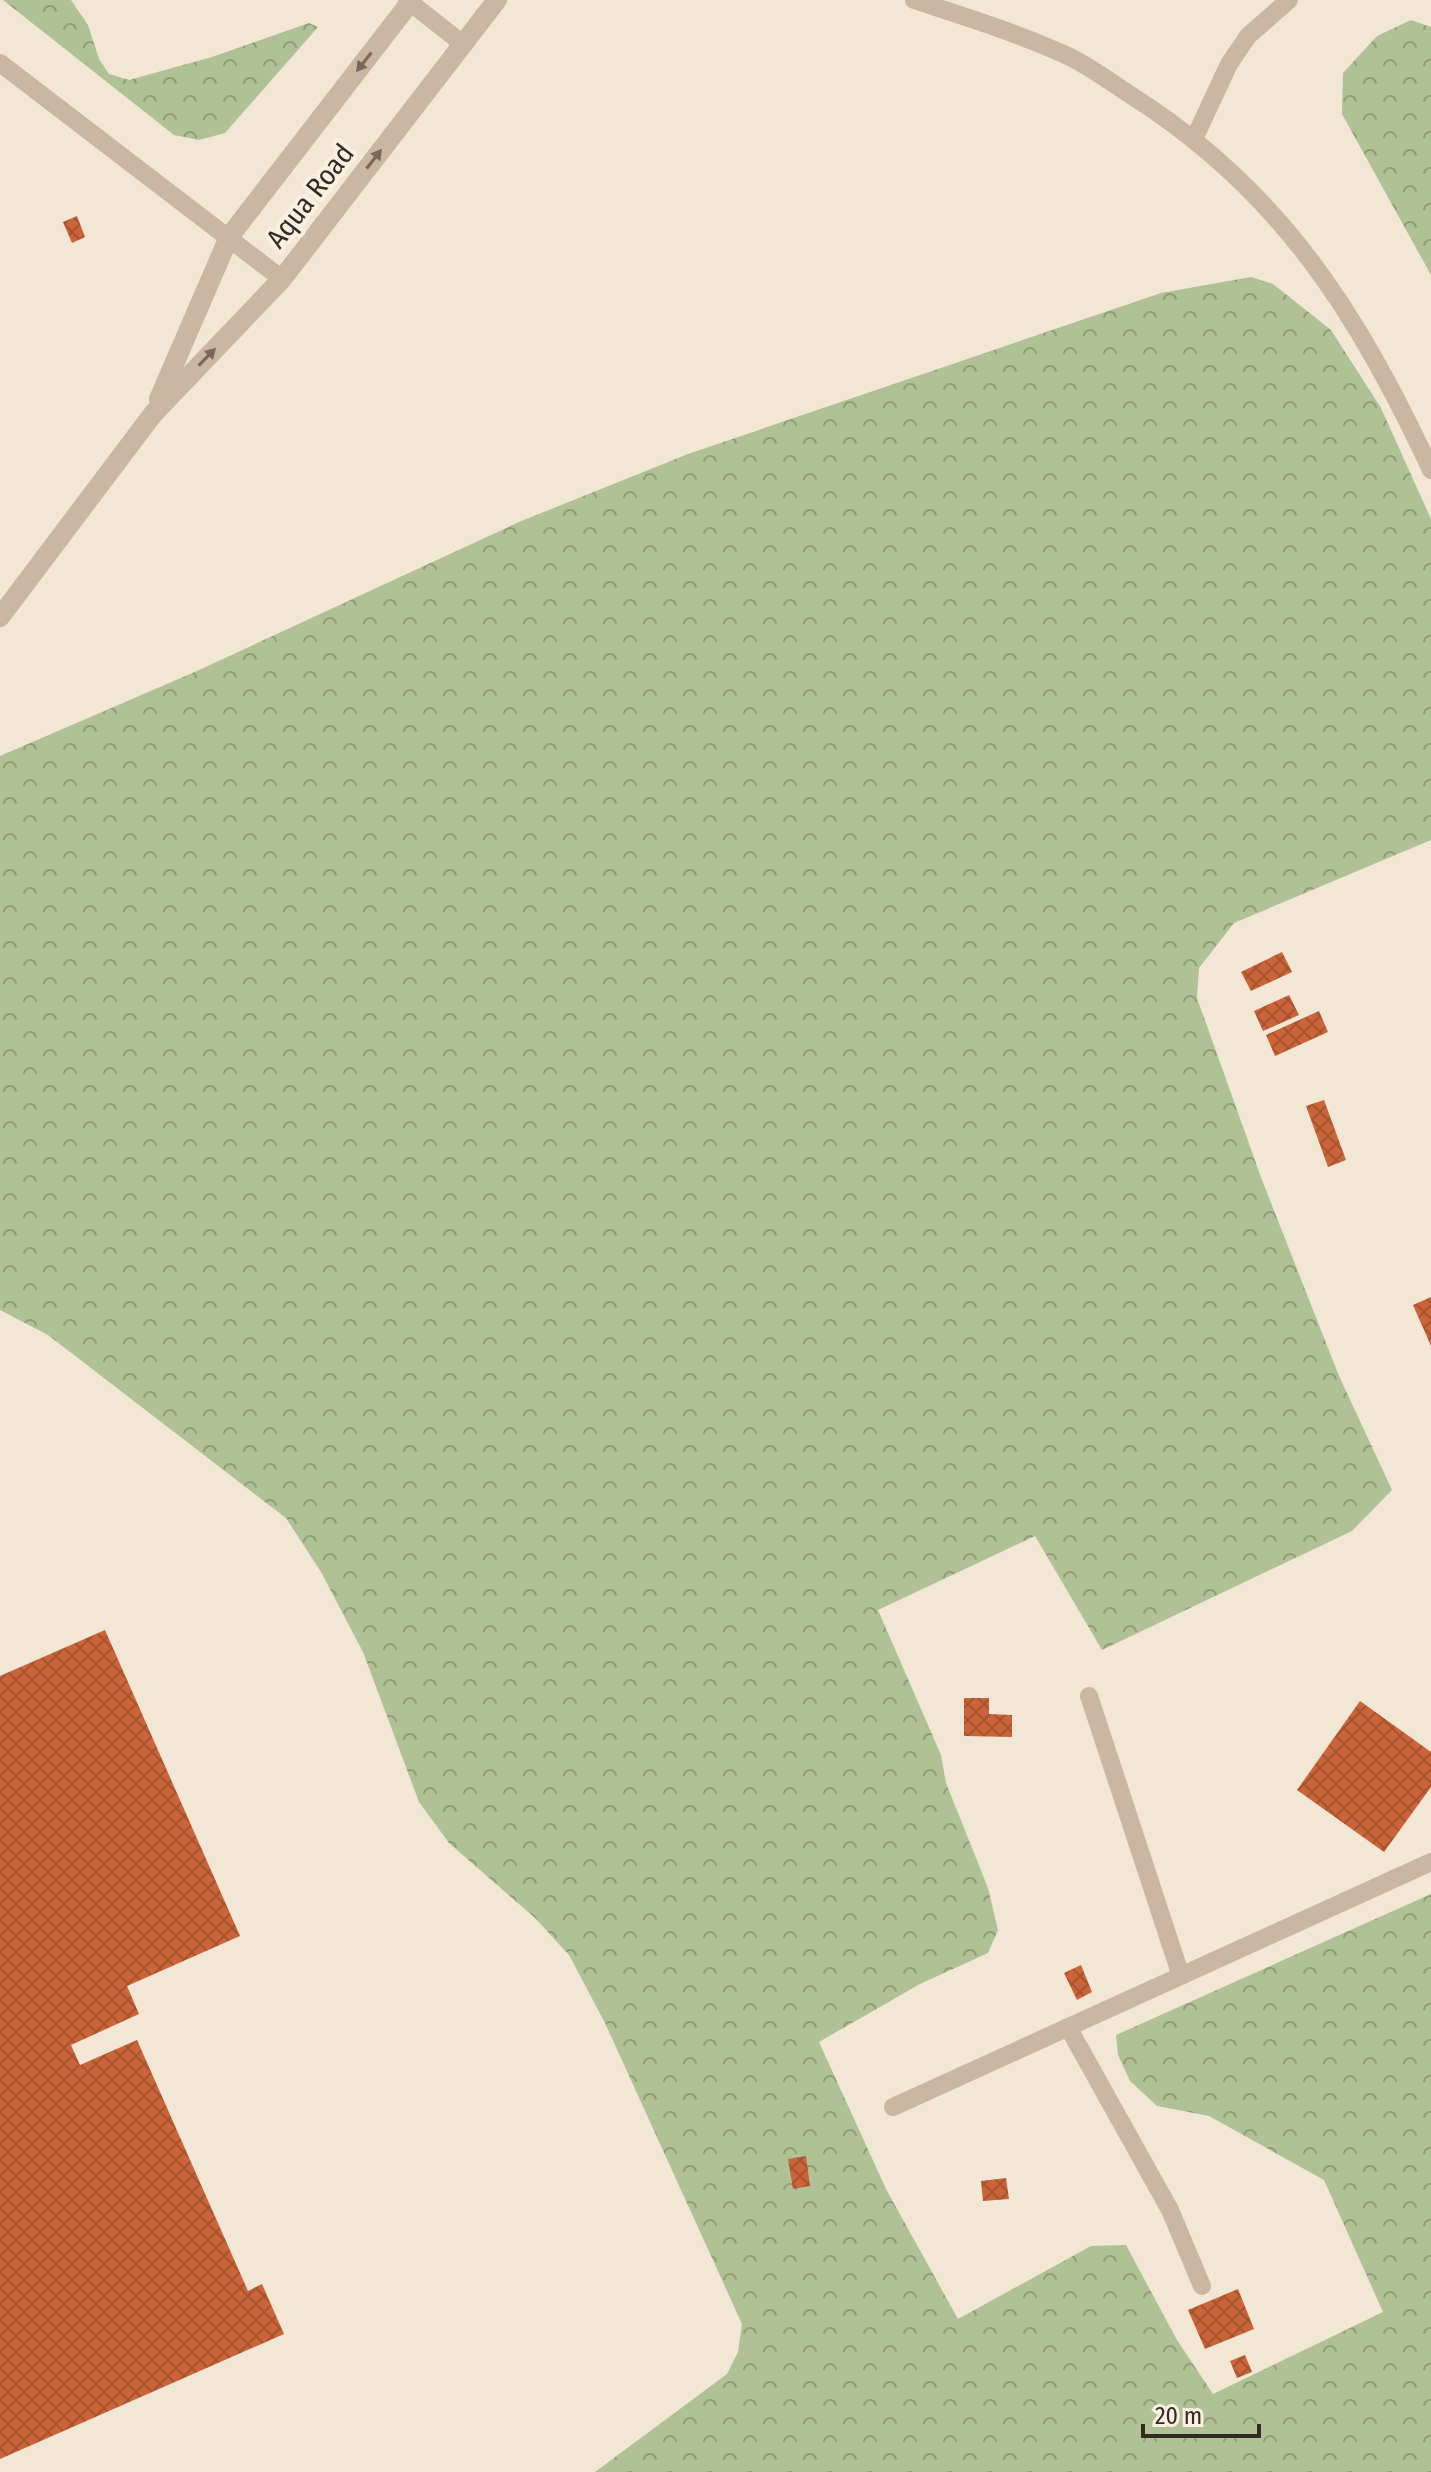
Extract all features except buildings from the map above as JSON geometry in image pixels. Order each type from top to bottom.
[{"type":"street","name":"Aqua Road","points":[[0,617],[153,414],[282,279],[497,0]]},
{"type":"street","name":"Aqua Road","points":[[153,414],[229,237],[410,1]]},
{"type":"lane","points":[[914,0],[1070,57],[1195,137],[1238,175],[1294,235],[1336,291],[1431,470]]},
{"type":"lane","points":[[1195,137],[1229,64],[1248,36],[1289,0]]},
{"type":"lane","points":[[410,1],[463,44]]},
{"type":"lane","points":[[0,63],[282,279]]},
{"type":"lane","points":[[1089,1696],[1181,1976]]},
{"type":"lane","points":[[893,2107],[1431,1862]]},
{"type":"lane","points":[[1068,2027],[1163,2196],[1202,2286]]},
{"type":"green space","points":[[3,0],[71,0],[88,25],[99,59],[109,74],[129,80],[212,57],[309,23],[318,27],[225,133],[199,140],[174,135]]},
{"type":"green space","points":[[1411,20],[1431,27],[1431,275],[1342,114],[1343,73],[1377,36]]},
{"type":"green space","points":[[1251,277],[1273,284],[1331,330],[1381,408],[1431,519],[1431,840],[1234,923],[1199,968],[1197,998],[1262,1180],[1339,1376],[1392,1490],[1352,1531],[1102,1650],[1035,1536],[878,1610],[941,1755],[946,1783],[988,1888],[998,1930],[988,1953],[920,1984],[819,2042],[886,2189],[958,2319],[1091,2246],[1126,2245],[1177,2340],[1213,2394],[1383,2312],[1324,2180],[1209,2116],[1157,2106],[1130,2081],[1118,2055],[1116,2035],[1431,1894],[1431,2472],[595,2472],[727,2374],[738,2352],[742,2324],[605,2023],[569,1955],[535,1918],[449,1843],[419,1802],[363,1652],[321,1572],[286,1518],[48,1335],[0,1310],[0,756],[197,671],[519,522],[688,454],[1161,293]]}]
